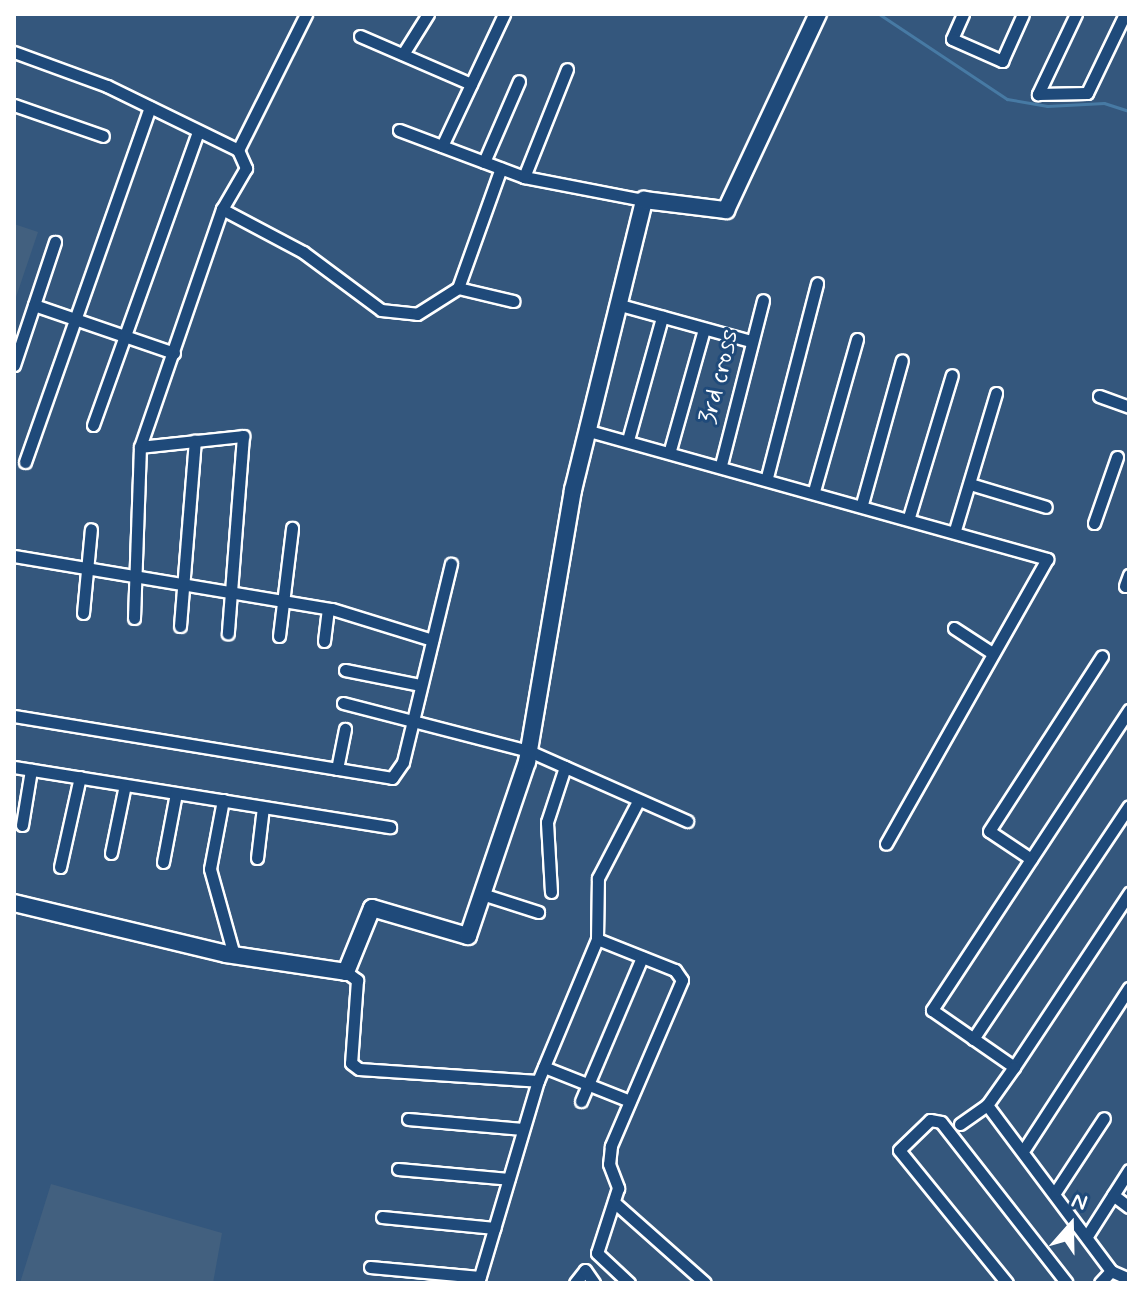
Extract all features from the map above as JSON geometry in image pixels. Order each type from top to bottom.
[{"type":"street","points":[[238,150],[306,14]]},
{"type":"street","points":[[403,54],[428,14]]},
{"type":"street","points":[[442,146],[504,14]]},
{"type":"street","points":[[399,130],[524,177],[644,200],[726,210],[818,14]]},
{"type":"street","points":[[963,14],[952,39],[1002,61],[1023,14]]},
{"type":"street","points":[[1076,14],[1038,94],[1087,93],[1125,14]]},
{"type":"street","points":[[360,36],[471,84]]},
{"type":"street","points":[[14,52],[150,107],[238,150],[246,168],[222,209],[140,447],[134,618]]},
{"type":"street","points":[[524,177],[567,69]]},
{"type":"street","points":[[484,162],[519,81]]},
{"type":"street","points":[[14,105],[103,136]]},
{"type":"street","points":[[25,462],[150,107]]},
{"type":"street","points":[[93,425],[198,131]]},
{"type":"street","points":[[458,288],[501,168]]},
{"type":"street","points":[[346,972],[372,908],[468,936],[529,751],[573,490],[644,200]]},
{"type":"street","points":[[222,209],[303,252],[360,298],[402,317],[458,288],[513,301]]},
{"type":"street","points":[[14,365],[55,242]]},
{"type":"street","points":[[767,477],[817,283]]},
{"type":"street","name":"3rd cross","points":[[721,465],[763,300]]},
{"type":"street","points":[[34,305],[174,353]]},
{"type":"street","points":[[620,305],[751,341]]},
{"type":"street","points":[[628,440],[662,317]]},
{"type":"street","points":[[670,450],[704,329]]},
{"type":"street","points":[[814,491],[857,339]]},
{"type":"street","points":[[862,504],[902,360]]},
{"type":"street","points":[[909,517],[952,375]]},
{"type":"street","points":[[955,530],[996,393]]},
{"type":"street","points":[[1099,396],[1128,404]]},
{"type":"street","points":[[589,431],[767,477],[1047,559],[886,844]]},
{"type":"street","points":[[140,447],[243,436],[234,595],[228,633]]},
{"type":"street","points":[[180,626],[195,441]]},
{"type":"street","points":[[1094,523],[1119,458]]},
{"type":"street","points":[[970,484],[1046,507]]},
{"type":"street","points":[[279,636],[292,528]]},
{"type":"street","points":[[83,613],[91,529]]},
{"type":"street","points":[[14,556],[85,572],[328,609],[432,640]]},
{"type":"street","points":[[14,716],[392,778],[403,762],[451,564]]},
{"type":"street","points":[[324,641],[328,609]]},
{"type":"street","points":[[954,628],[992,653]]},
{"type":"street","points":[[1031,859],[989,831],[1102,656]]},
{"type":"street","points":[[345,670],[420,685]]},
{"type":"street","points":[[343,703],[529,751],[687,821]]},
{"type":"street","points":[[1014,1067],[932,1010],[1129,710]]},
{"type":"street","points":[[337,769],[345,729]]},
{"type":"street","points":[[14,767],[390,827]]},
{"type":"street","points":[[551,892],[547,822],[565,767]]},
{"type":"street","points":[[22,825],[31,770]]},
{"type":"street","points":[[60,867],[80,777]]},
{"type":"street","points":[[111,853],[125,785]]},
{"type":"street","points":[[163,862],[176,793]]},
{"type":"street","points":[[223,800],[210,869],[234,955]]},
{"type":"street","points":[[370,1267],[479,1280],[538,1081],[597,939],[598,878],[638,801]]},
{"type":"street","points":[[973,1039],[1129,806]]},
{"type":"street","points":[[257,858],[263,807]]},
{"type":"street","points":[[960,1124],[987,1105],[1129,893]]},
{"type":"street","points":[[482,894],[538,912]]},
{"type":"street","points":[[14,903],[234,955],[346,972],[357,980],[351,1063],[359,1069],[538,1081]]},
{"type":"street","points":[[597,939],[675,970],[682,980],[611,1146],[615,1203],[597,1253],[629,1283]]},
{"type":"street","points":[[581,1101],[642,957]]},
{"type":"street","points":[[1025,1148],[1129,988]]},
{"type":"street","points":[[544,1067],[630,1101]]},
{"type":"street","points":[[987,1105],[1025,1148],[1111,1271],[1129,1279]]},
{"type":"street","points":[[1056,1191],[1104,1118]]},
{"type":"street","points":[[408,1119],[523,1129]]},
{"type":"street","points":[[1007,1283],[899,1150],[930,1120],[941,1122],[1067,1283]]},
{"type":"street","points":[[398,1169],[509,1179]]},
{"type":"street","points":[[1087,1236],[1129,1170]]},
{"type":"street","points":[[1113,1195],[1129,1207]]},
{"type":"street","points":[[615,1203],[705,1283]]},
{"type":"street","points":[[382,1217],[494,1228]]},
{"type":"street","points":[[575,1283],[585,1270],[594,1283]]},
{"type":"street","points":[[1100,1283],[1111,1271]]},
{"type":"shaded area","points":[[14,224],[38,232],[14,303]]},
{"type":"shaded area","points":[[51,1184],[222,1233],[213,1283],[20,1283]]},
{"type":"waterway","points":[[879,14],[1007,99],[1047,106],[1104,103],[1129,111]]}]
